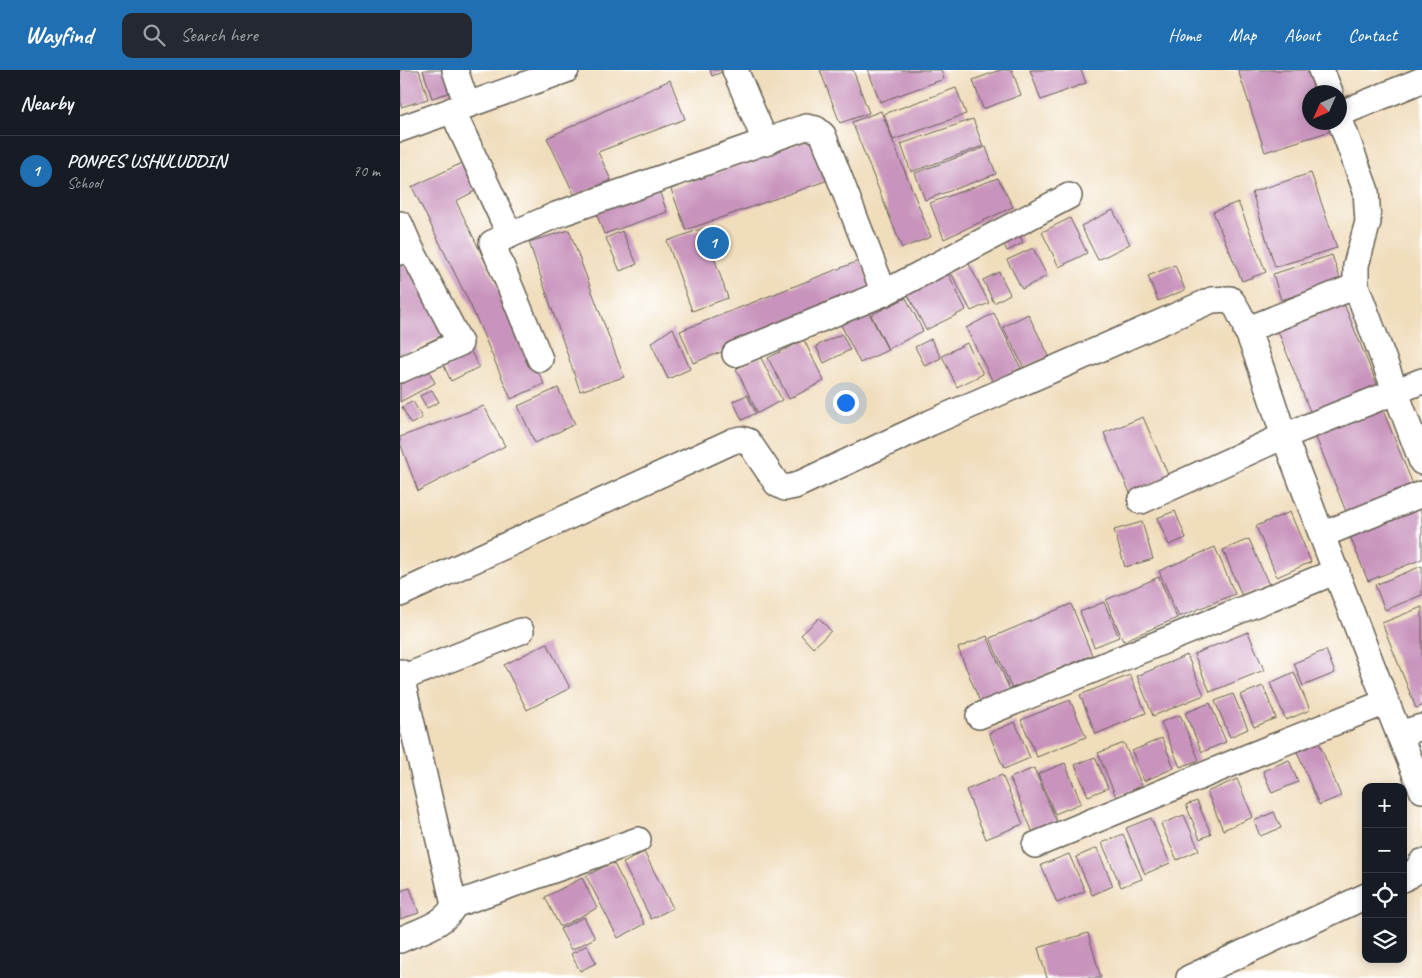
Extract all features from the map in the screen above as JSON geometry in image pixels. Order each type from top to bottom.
[{"type":"street","points":[[455,70],[459,108],[510,235]]},
{"type":"street","points":[[400,129],[566,70]]},
{"type":"street","points":[[735,70],[766,142]]},
{"type":"street","points":[[1321,70],[1327,85]]},
{"type":"street","points":[[1347,112],[1422,80]]},
{"type":"street","points":[[540,359],[492,243],[556,214],[806,127],[816,129],[823,135],[884,293]]},
{"type":"street","points":[[1345,130],[1366,191],[1368,222],[1356,265],[1356,286],[1422,462]]},
{"type":"street","points":[[735,354],[884,293],[1069,196]]},
{"type":"street","points":[[400,224],[405,249],[460,343],[400,370]]},
{"type":"street","points":[[1246,330],[1356,286]]},
{"type":"street","points":[[400,594],[741,439],[748,441],[777,484],[785,488],[790,487],[930,423],[1212,300],[1230,299],[1246,330],[1284,436],[1386,702],[1411,730],[1422,790]]},
{"type":"street","points":[[1141,501],[1284,436],[1422,381]]},
{"type":"street","points":[[1322,535],[1422,494]]},
{"type":"street","points":[[979,716],[1337,571]]},
{"type":"street","points":[[400,940],[440,921],[451,912],[454,905],[401,675],[521,631]]},
{"type":"street","points":[[1035,845],[1386,702]]},
{"type":"street","points":[[454,905],[638,840]]},
{"type":"street","points":[[1407,877],[1416,871],[1422,862]]},
{"type":"street","points":[[1189,978],[1362,898]]},
{"type":"building","points":[[400,70],[419,70],[428,99],[401,107]]},
{"type":"building","points":[[423,70],[447,70],[454,91],[432,98]]},
{"type":"building","points":[[710,70],[727,70],[712,76]]},
{"type":"building","points":[[820,70],[853,70],[869,113],[840,123]]},
{"type":"building","points":[[868,70],[941,70],[944,79],[880,102]]},
{"type":"building","points":[[1000,70],[1012,70],[1021,95],[983,109],[973,80]]},
{"type":"building","points":[[1030,70],[1081,70],[1086,83],[1041,100]]},
{"type":"building","points":[[1238,70],[1318,70],[1323,85],[1302,85],[1302,130],[1334,130],[1265,152]]},
{"type":"building","points":[[670,80],[685,119],[598,152],[611,180],[575,196],[547,138]]},
{"type":"building","points":[[956,88],[966,114],[893,140],[884,114]]},
{"type":"building","points":[[881,111],[931,237],[902,248],[852,122]]},
{"type":"building","points":[[973,119],[983,146],[911,172],[901,144]]},
{"type":"building","points":[[819,136],[834,178],[686,230],[671,189]]},
{"type":"building","points":[[986,147],[996,174],[925,200],[915,173]]},
{"type":"building","points":[[466,161],[479,189],[456,201],[544,384],[511,399],[471,306],[412,187]]},
{"type":"building","points":[[1311,173],[1337,248],[1275,267],[1252,192]]},
{"type":"building","points":[[998,178],[1013,207],[944,239],[930,203]]},
{"type":"building","points":[[657,185],[667,212],[604,234],[594,207]]},
{"type":"building","points":[[1238,202],[1266,272],[1242,281],[1213,212]]},
{"type":"building","points":[[1113,210],[1130,244],[1098,260],[1081,226]]},
{"type":"building","points":[[1070,218],[1087,253],[1059,267],[1042,232]]},
{"type":"building","points":[[1015,226],[1023,243],[1007,251],[999,234]]},
{"type":"building","points":[[704,228],[728,298],[692,311],[667,241]]},
{"type":"building","points":[[569,230],[624,377],[580,391],[529,242]]},
{"type":"building","points":[[622,231],[637,264],[620,271],[606,238]]},
{"type":"building","points":[[1033,248],[1047,276],[1022,289],[1007,260]]},
{"type":"building","points":[[411,255],[449,332],[400,356],[400,260]]},
{"type":"building","points":[[1332,255],[1341,281],[1281,300],[1273,274]]},
{"type":"building","points":[[861,260],[873,293],[693,363],[680,331]]},
{"type":"building","points":[[969,264],[989,303],[971,311],[951,273]]},
{"type":"building","points":[[1175,265],[1185,290],[1158,301],[1148,276]]},
{"type":"building","points":[[947,271],[966,310],[926,330],[906,291]]},
{"type":"building","points":[[999,272],[1010,294],[994,303],[983,280]]},
{"type":"building","points":[[906,298],[923,331],[888,349],[871,315]]},
{"type":"building","points":[[1344,304],[1380,392],[1313,419],[1278,331]]},
{"type":"building","points":[[867,309],[888,350],[860,363],[840,323]]},
{"type":"building","points":[[994,313],[1021,368],[993,382],[966,328]]},
{"type":"building","points":[[1028,314],[1049,356],[1024,368],[1003,327]]},
{"type":"building","points":[[673,328],[690,369],[668,379],[651,343]]},
{"type":"building","points":[[842,334],[850,350],[824,363],[816,346]]},
{"type":"building","points":[[931,339],[941,358],[925,366],[915,347]]},
{"type":"building","points":[[804,340],[824,381],[789,399],[768,358]]},
{"type":"building","points":[[967,343],[983,374],[957,387],[942,356]]},
{"type":"building","points":[[470,350],[479,367],[451,381],[443,364]]},
{"type":"building","points":[[760,356],[782,400],[758,413],[736,369]]},
{"type":"building","points":[[428,369],[435,383],[400,402],[400,383]]},
{"type":"building","points":[[558,388],[575,424],[535,443],[518,406]]},
{"type":"building","points":[[432,390],[439,402],[427,408],[420,396]]},
{"type":"building","points":[[747,395],[756,413],[742,420],[733,401]]},
{"type":"building","points":[[413,401],[422,418],[411,424],[402,407]]},
{"type":"building","points":[[1380,403],[1414,487],[1347,514],[1313,430]]},
{"type":"building","points":[[484,406],[505,446],[418,491],[400,443],[400,437]]},
{"type":"building","points":[[1143,417],[1169,477],[1130,493],[1104,433]]},
{"type":"building","points":[[1416,501],[1422,515],[1422,559],[1368,581],[1347,529]]},
{"type":"building","points":[[1175,511],[1186,538],[1169,545],[1157,518]]},
{"type":"building","points":[[1290,512],[1311,562],[1277,577],[1256,526]]},
{"type":"building","points":[[1142,522],[1153,559],[1125,567],[1114,530]]},
{"type":"building","points":[[1249,539],[1269,585],[1242,596],[1223,550]]},
{"type":"building","points":[[1215,547],[1235,594],[1179,617],[1159,571]]},
{"type":"building","points":[[1422,566],[1422,595],[1385,610],[1375,585]]},
{"type":"building","points":[[1159,577],[1177,618],[1123,641],[1106,600]]},
{"type":"building","points":[[1104,602],[1119,637],[1094,647],[1080,612]]},
{"type":"building","points":[[1071,604],[1092,655],[1012,689],[990,638]]},
{"type":"building","points":[[1422,607],[1422,706],[1416,708],[1382,623]]},
{"type":"building","points":[[819,618],[831,631],[813,648],[801,635]]},
{"type":"building","points":[[1248,632],[1264,670],[1210,692],[1194,654]]},
{"type":"building","points":[[987,636],[1012,695],[982,707],[958,648]]},
{"type":"building","points":[[547,643],[570,688],[527,710],[504,665]]},
{"type":"building","points":[[1326,650],[1335,673],[1303,686],[1294,663]]},
{"type":"building","points":[[1187,655],[1204,695],[1153,716],[1137,676]]},
{"type":"building","points":[[1294,672],[1310,710],[1286,720],[1270,683]]},
{"type":"building","points":[[1130,675],[1146,713],[1096,734],[1080,695]]},
{"type":"building","points":[[1263,686],[1276,718],[1254,727],[1240,695]]},
{"type":"building","points":[[1233,694],[1248,729],[1230,737],[1215,701]]},
{"type":"building","points":[[1070,700],[1086,737],[1037,757],[1021,720]]},
{"type":"building","points":[[1210,703],[1226,742],[1202,752],[1185,713]]},
{"type":"building","points":[[1180,715],[1199,760],[1180,767],[1161,722]]},
{"type":"building","points":[[1015,722],[1030,758],[1004,769],[989,733]]},
{"type":"building","points":[[1315,733],[1341,796],[1319,805],[1293,742]]},
{"type":"building","points":[[1162,738],[1174,768],[1144,781],[1132,751]]},
{"type":"building","points":[[1124,743],[1142,786],[1116,797],[1098,753]]},
{"type":"building","points":[[1095,757],[1108,788],[1088,796],[1075,765]]},
{"type":"building","points":[[1289,760],[1298,782],[1272,793],[1263,771]]},
{"type":"building","points":[[1065,763],[1081,803],[1055,814],[1038,774]]},
{"type":"building","points":[[1034,768],[1058,825],[1034,835],[1010,778]]},
{"type":"building","points":[[1002,775],[1023,824],[986,839],[966,790]]},
{"type":"building","points":[[1237,779],[1253,817],[1223,830],[1207,792]]},
{"type":"building","points":[[1197,801],[1211,834],[1200,839],[1186,805]]},
{"type":"building","points":[[1274,812],[1281,828],[1260,836],[1254,821]]},
{"type":"building","points":[[1184,815],[1199,850],[1177,860],[1161,824]]},
{"type":"building","points":[[1151,818],[1170,863],[1145,874],[1126,828]]},
{"type":"building","points":[[1123,834],[1142,879],[1121,887],[1102,843]]},
{"type":"building","points":[[1097,848],[1113,886],[1092,895],[1076,857]]},
{"type":"building","points":[[644,852],[673,908],[651,919],[623,863]]},
{"type":"building","points":[[1069,854],[1085,891],[1057,903],[1041,865]]},
{"type":"building","points":[[613,862],[645,924],[618,938],[586,876]]},
{"type":"building","points":[[582,878],[597,908],[560,927],[545,897]]},
{"type":"building","points":[[410,888],[419,913],[400,919],[400,891]]},
{"type":"building","points":[[584,917],[595,938],[571,950],[560,929]]},
{"type":"building","points":[[1088,933],[1101,978],[1047,978],[1038,948]]},
{"type":"building","points":[[587,945],[596,963],[580,971],[571,954]]},
{"type":"place","name":"PONPES USHULUDDIN","points":[[713,243]]}]
